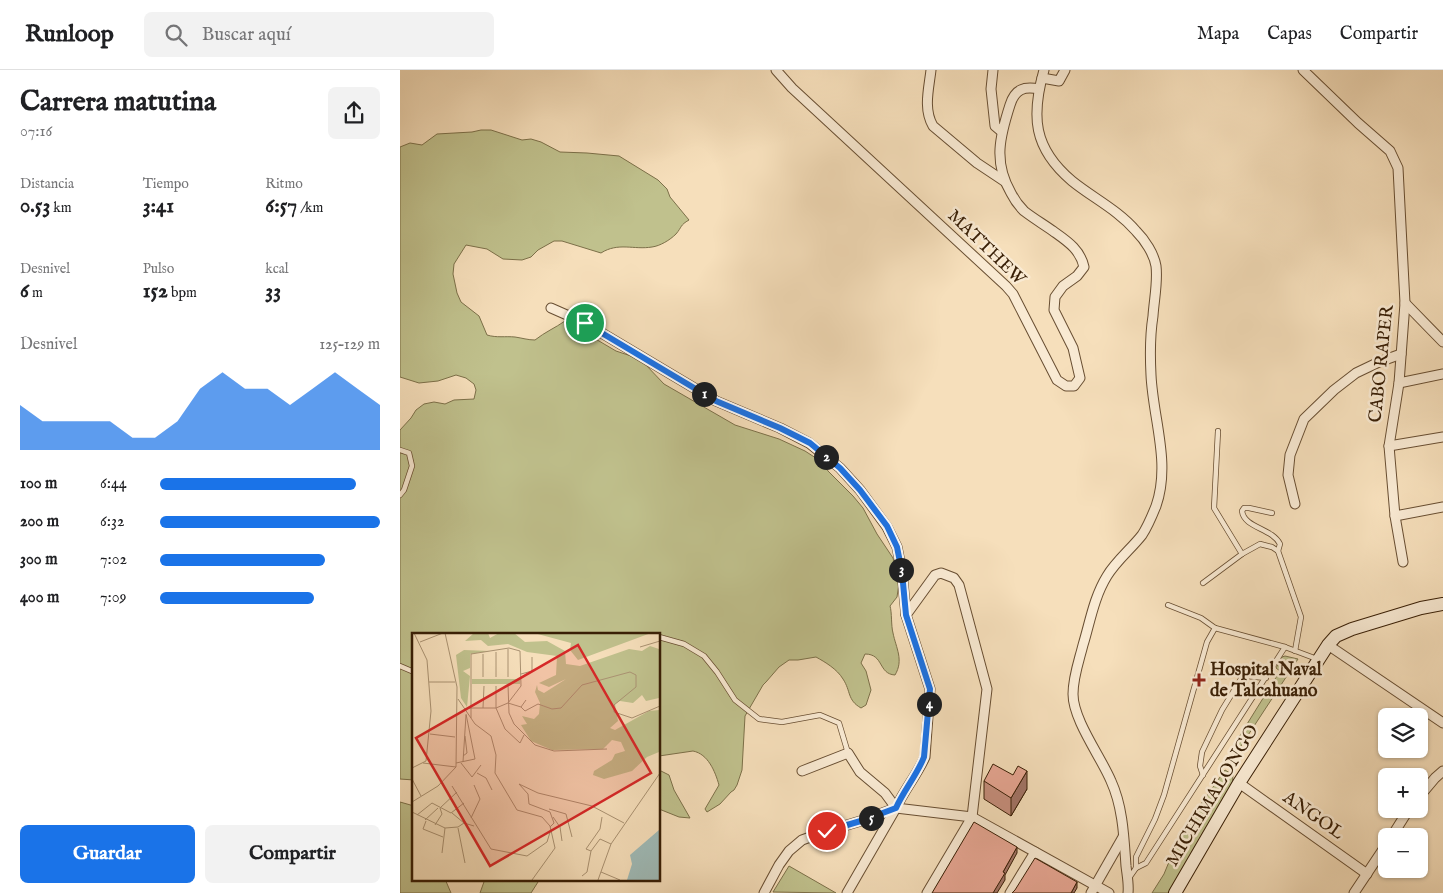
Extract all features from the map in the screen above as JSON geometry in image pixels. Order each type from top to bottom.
[{"type":"main road","name":"MICHIMALONGO","points":[[1175,893],[1239,783],[1328,645],[1341,633],[1421,608],[1443,604]]},
{"type":"street","name":"MATTHEW","points":[[776,70],[792,88],[1006,286],[1013,294],[1057,380],[1066,386],[1074,386],[1080,378],[1073,348],[1054,310],[1054,304],[1055,297],[1063,286],[1077,276],[1084,267],[1082,258],[1068,241],[1023,210],[1004,181],[1000,162],[1001,131],[1011,100],[1023,88],[1039,89]]},
{"type":"street","points":[[931,70],[927,110],[929,120],[933,126],[977,163],[1004,181]]},
{"type":"street","points":[[993,70],[992,88],[995,126],[1001,131]]},
{"type":"street","points":[[1064,70],[1059,81],[1043,74],[1036,115],[1042,144],[1060,169],[1072,181],[1128,222],[1142,237],[1156,264],[1151,338],[1151,375],[1162,464],[1156,504],[1142,534],[1108,575],[1094,603],[1078,662],[1073,697],[1084,729],[1117,795],[1124,836],[1128,893]]},
{"type":"street","name":"CABO RAPER","points":[[1302,70],[1390,151],[1398,168],[1405,303],[1399,383],[1389,446],[1395,516],[1403,562]]},
{"type":"street","points":[[1405,303],[1443,342]]},
{"type":"street","points":[[551,308],[585,323],[716,401],[810,443],[840,468],[860,490],[887,526],[897,547],[902,572],[906,615],[930,689],[924,757],[921,766],[901,797],[847,893]]},
{"type":"street","points":[[1295,504],[1288,475],[1290,455],[1304,419],[1356,372],[1401,354]]},
{"type":"street","points":[[1399,383],[1443,374]]},
{"type":"street","points":[[1389,446],[1443,437]]},
{"type":"street","points":[[1395,516],[1443,507]]},
{"type":"street","points":[[906,615],[935,575],[941,572],[954,578],[959,585],[988,689],[972,817],[928,893]]},
{"type":"street","points":[[1328,645],[1443,723]]},
{"type":"street","points":[[802,771],[848,753],[860,772],[885,793],[896,808]]},
{"type":"street","points":[[1428,786],[1443,771]]},
{"type":"street","name":"ANGOL","points":[[1239,783],[1367,874]]},
{"type":"street","points":[[764,893],[789,851],[802,840],[896,808],[972,817],[1035,852],[1093,889],[1109,893]]},
{"type":"street","points":[[1093,889],[1124,836]]},
{"type":"street","points":[[1010,893],[1035,852]]},
{"type":"street","points":[[1354,893],[1378,857]]},
{"type":"lane","points":[[1218,431],[1214,508],[1242,554]]},
{"type":"lane","points":[[400,450],[409,453],[412,466],[404,490],[400,494]]},
{"type":"lane","points":[[1272,513],[1244,508],[1242,516],[1246,522],[1260,527],[1277,539],[1280,544],[1278,551],[1301,617],[1295,651]]},
{"type":"lane","points":[[1203,583],[1242,554],[1260,544],[1272,547],[1278,551]]},
{"type":"lane","points":[[1168,605],[1201,618],[1215,628],[1285,647],[1318,659]]},
{"type":"lane","points":[[1136,868],[1136,857],[1155,819],[1164,795],[1207,642],[1215,628]]},
{"type":"lane","points":[[660,637],[684,644],[704,656],[735,700],[760,719],[782,722],[820,715],[839,723],[848,753]]},
{"type":"lane","points":[[1127,881],[1136,868],[1146,863],[1285,647]]},
{"type":"lane","points":[[400,666],[412,671]]},
{"type":"lane","points":[[1203,775],[1200,766],[1202,752],[1222,710],[1241,679],[1246,676],[1266,678]]},
{"type":"green space","points":[[491,130],[522,140],[531,139],[560,152],[619,156],[658,180],[667,189],[670,197],[689,220],[674,236],[658,245],[645,248],[614,248],[601,253],[562,241],[554,241],[538,250],[531,257],[522,260],[503,259],[487,249],[466,245],[454,264],[453,274],[457,293],[461,302],[479,316],[487,335],[535,340],[565,321],[616,351],[631,356],[645,364],[664,384],[735,425],[779,439],[805,451],[822,462],[828,471],[863,508],[893,558],[899,583],[897,597],[890,606],[892,630],[899,659],[898,670],[895,675],[886,671],[875,657],[865,654],[861,663],[866,671],[871,690],[866,705],[861,708],[853,702],[838,672],[816,657],[789,660],[779,667],[763,685],[745,716],[742,770],[737,785],[720,804],[707,812],[705,809],[719,785],[707,759],[693,751],[660,756],[660,633],[412,633],[412,780],[400,779],[400,430],[416,410],[424,404],[434,402],[445,404],[454,400],[474,399],[476,390],[474,384],[466,378],[456,375],[438,381],[419,383],[400,377],[400,147],[410,143],[422,145],[437,134]]},
{"type":"green space","points":[[1282,657],[1298,659],[1237,752],[1235,751],[1234,745],[1280,671],[1276,668]]},
{"type":"green space","points":[[660,770],[669,775],[674,790],[690,818],[679,817],[660,809]]},
{"type":"green space","points":[[1225,770],[1233,775],[1232,789],[1168,893],[1152,893],[1164,874],[1184,828]]},
{"type":"green space","points":[[400,802],[412,805],[412,880],[445,880],[451,893],[400,893]]},
{"type":"green space","points":[[789,866],[836,893],[773,892]]},
{"type":"green space","points":[[485,880],[540,880],[531,893],[480,893]]},
{"type":"building","points":[[993,764],[1013,775],[1018,766],[1027,771],[1011,798],[984,781]]},
{"type":"building","points":[[974,822],[1017,847],[1003,872],[1005,873],[993,893],[932,893]]},
{"type":"building","points":[[1035,858],[1077,882],[1071,893],[1012,893]]},
{"type":"place","name":"Hospital Naval de Talcahuano","points":[[1199,680]]},
{"type":"route","points":[[585,323],[716,401],[810,443],[840,468],[860,490],[887,526],[897,547],[902,572],[906,615],[930,689],[924,757],[921,766],[896,808],[827,831]]}]
